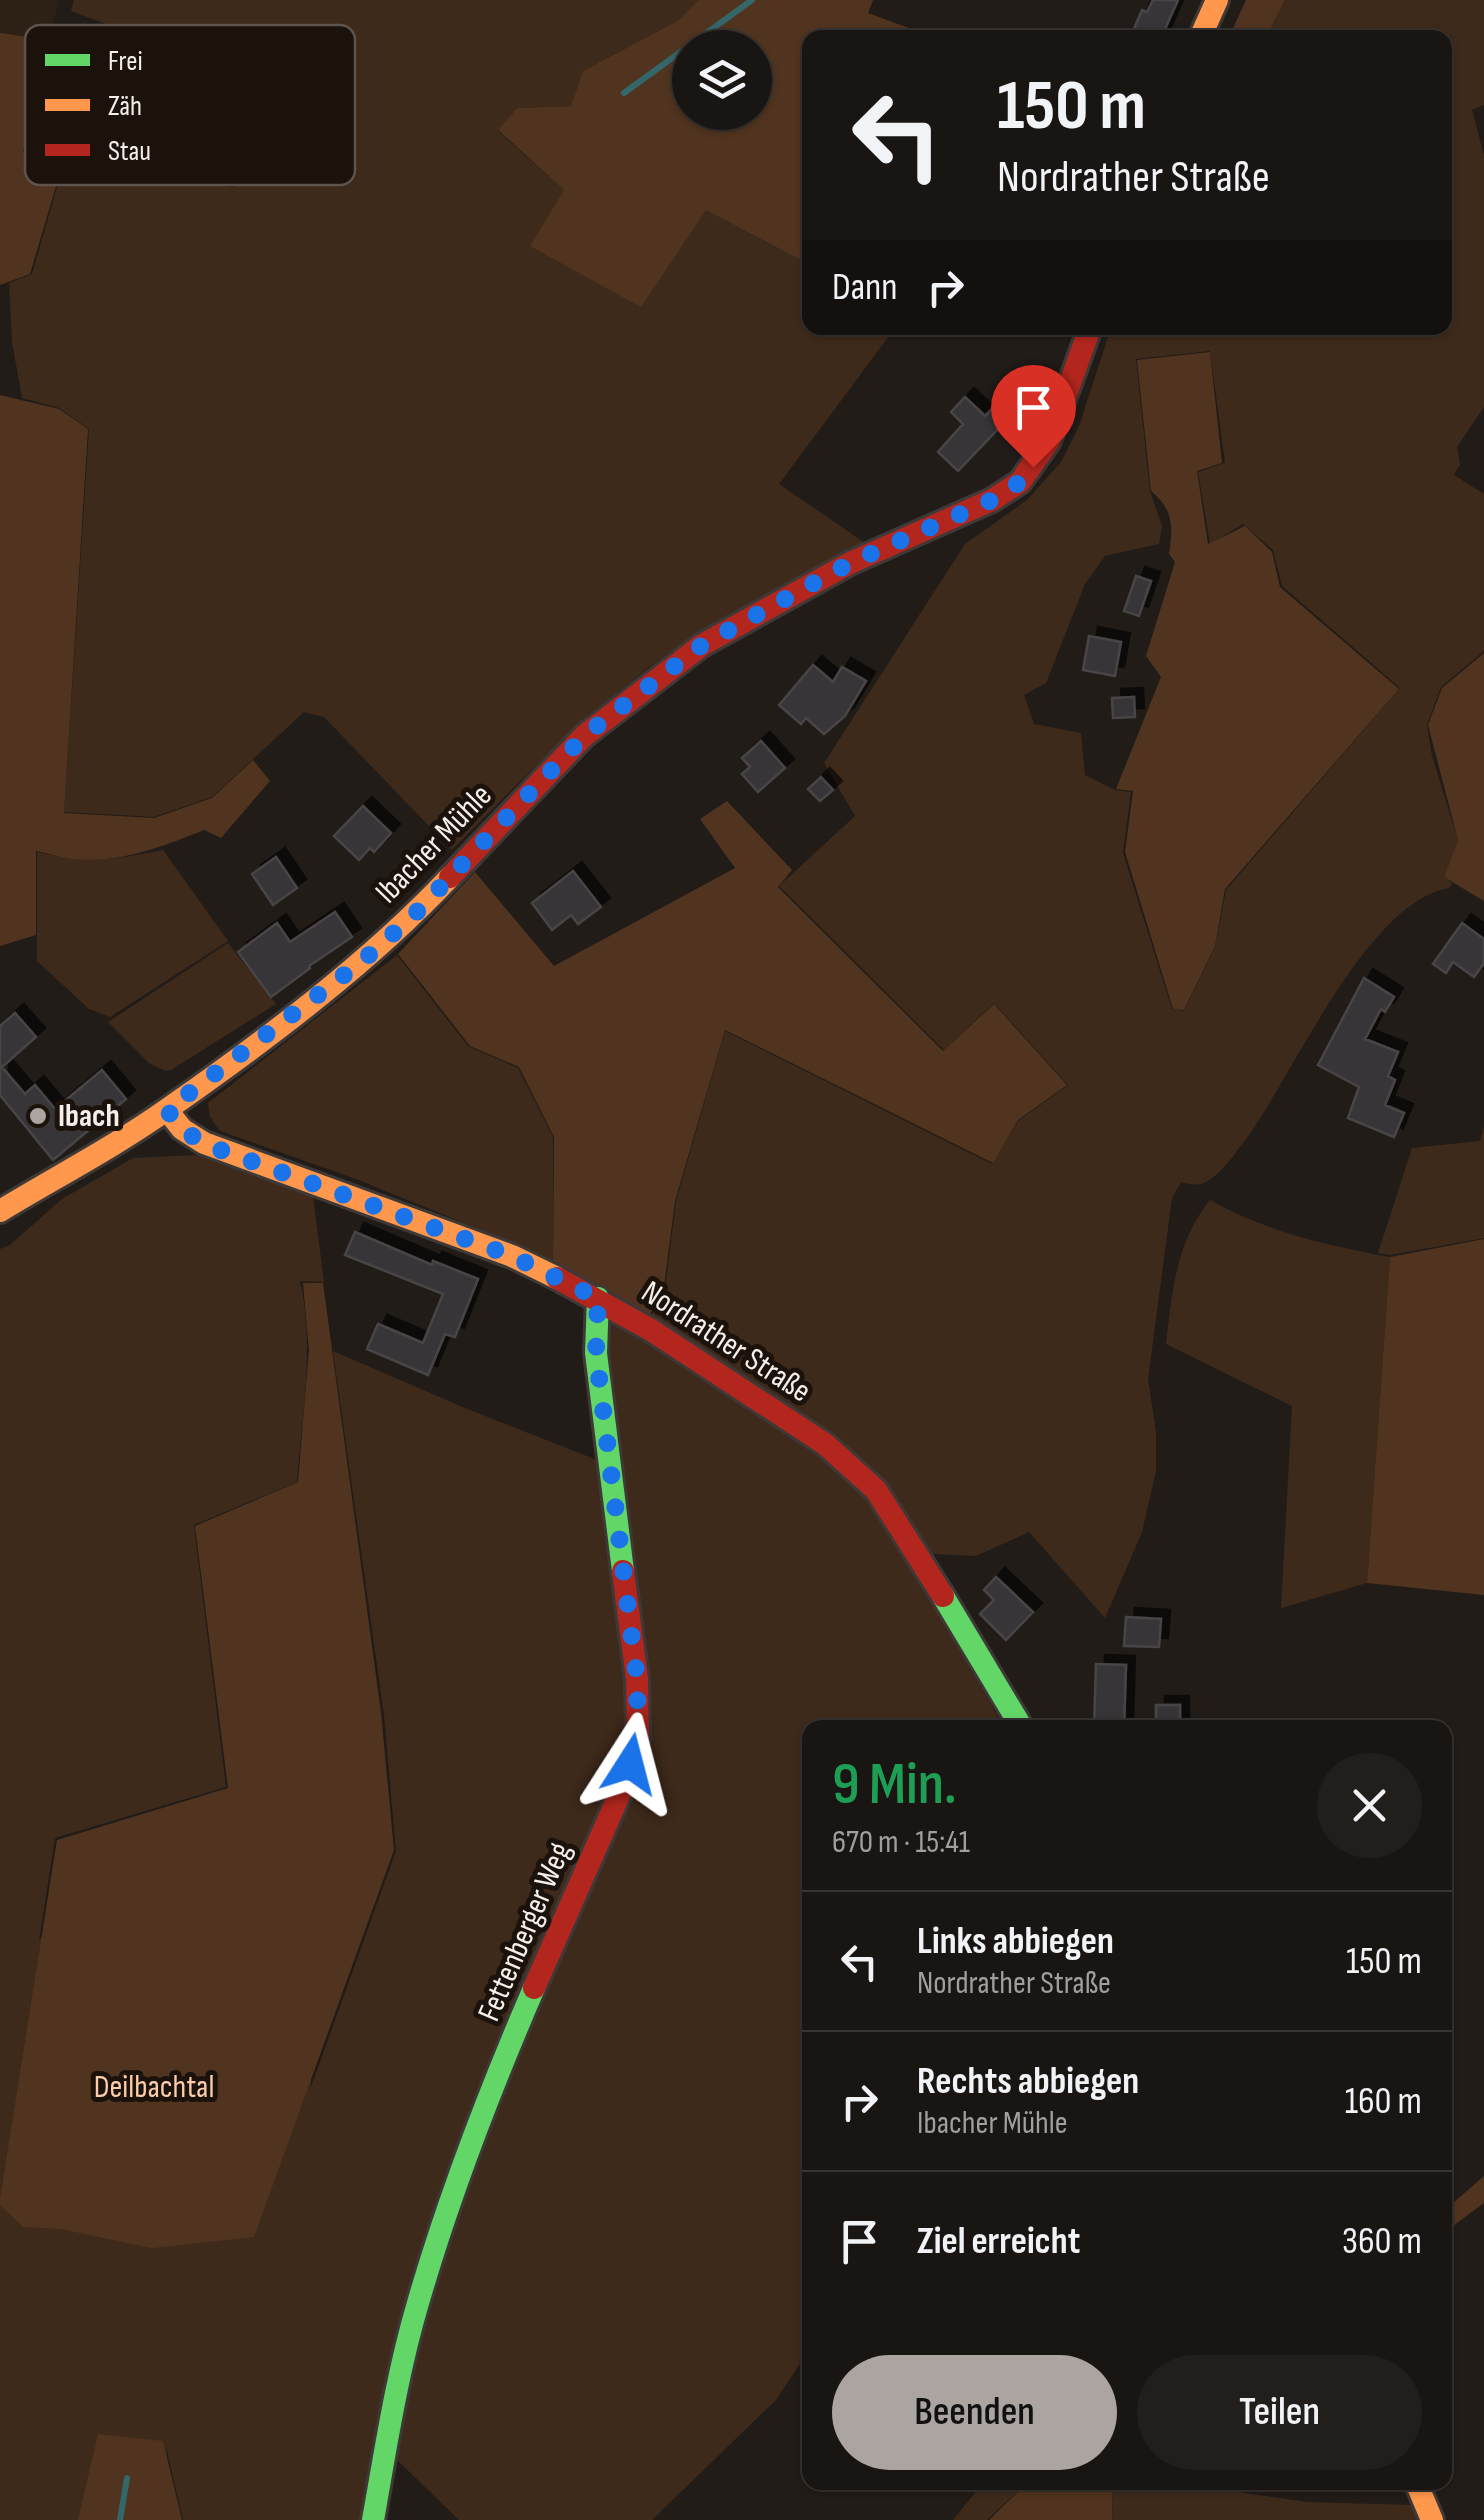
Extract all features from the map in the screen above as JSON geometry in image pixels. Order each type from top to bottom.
[{"type":"main road","points":[[1204,30],[1217,0]]},
{"type":"main road","name":"Ibacher Mühle","points":[[0,1211],[167,1110],[361,962],[412,917],[584,736],[702,645],[850,563],[992,500],[1020,482],[1050,441],[1088,335]]},
{"type":"main road","name":"Nordrather Straße","points":[[167,1110],[182,1129],[204,1144],[512,1256],[598,1298],[824,1444],[876,1490],[1017,1720]]},
{"type":"main road","name":"Fettenberger Weg","points":[[373,2520],[395,2393],[413,2320],[469,2150],[532,1993],[621,1791],[638,1737],[637,1679],[596,1353],[598,1298]]},
{"type":"main road","points":[[1419,2490],[1432,2520]]},
{"type":"shaded area","points":[[0,0],[59,0],[53,25],[25,25],[25,37],[0,33]]},
{"type":"green space","points":[[74,0],[698,0],[679,20],[583,71],[572,106],[517,108],[498,131],[564,190],[706,210],[802,261],[802,335],[890,335],[779,484],[865,543],[738,610],[666,655],[582,724],[452,850],[324,717],[304,712],[212,797],[154,817],[64,812],[89,429],[59,408],[22,398],[12,342],[9,283],[32,274],[58,185],[355,185],[355,25],[109,25],[71,11]]},
{"type":"green space","points":[[698,0],[873,0],[868,13],[914,30],[802,30],[802,261],[706,210],[641,307],[530,246],[564,190],[498,130],[517,108],[571,106],[583,71],[679,20]]},
{"type":"green space","points":[[1246,0],[1285,0],[1270,30],[1232,30]]},
{"type":"green space","name":"Deilbachtal","points":[[1285,0],[1484,0],[1484,105],[1472,110],[1484,155],[1484,407],[1457,447],[1460,464],[1454,475],[1484,494],[1484,651],[1441,687],[1427,725],[1432,756],[1458,840],[1444,877],[1452,883],[1449,888],[1419,900],[1390,924],[1335,994],[1232,1157],[1204,1183],[1181,1182],[1172,1198],[1148,1379],[1156,1431],[1156,1471],[1142,1532],[1105,1618],[1029,1532],[976,1556],[932,1554],[912,1568],[1000,1720],[802,1720],[802,2360],[776,2400],[652,2520],[459,2520],[394,2457],[366,2520],[183,2520],[166,2447],[170,2520],[0,2520],[0,1249],[10,1245],[62,1199],[133,1158],[196,1155],[313,1197],[324,1282],[300,1281],[307,1356],[297,1482],[194,1525],[226,1787],[55,1838],[39,1941],[41,1937],[311,2067],[311,2087],[396,1851],[384,1715],[333,1351],[602,1462],[603,1324],[606,1319],[614,1319],[638,1335],[664,1296],[676,1201],[725,1031],[992,1164],[1018,1121],[1068,1085],[994,1003],[944,1050],[779,886],[855,816],[824,763],[965,544],[1027,500],[1061,462],[1079,426],[1109,335],[1452,335],[1452,30],[1270,30]],"holes":[[[1210,351],[1225,463],[1198,472],[1210,544],[1243,524],[1273,550],[1282,586],[1400,688],[1226,890],[1215,947],[1184,1011],[1172,1009],[1123,853],[1131,792],[1115,790],[1085,775],[1081,733],[1034,724],[1024,695],[1046,683],[1085,584],[1105,556],[1159,544],[1162,526],[1150,491],[1136,359]]]},
{"type":"green space","points":[[0,33],[25,37],[25,185],[56,185],[30,274],[0,285]]},
{"type":"green space","points":[[1210,352],[1222,463],[1197,471],[1208,544],[1245,526],[1272,552],[1280,587],[1399,689],[1225,889],[1215,946],[1184,1010],[1173,1009],[1125,852],[1133,791],[1116,789],[1161,677],[1146,656],[1175,562],[1169,554],[1168,512],[1151,491],[1137,360]]},
{"type":"green space","points":[[0,395],[59,409],[88,429],[64,813],[154,818],[212,798],[253,760],[270,781],[221,838],[204,830],[157,848],[108,859],[74,859],[36,851],[36,935],[0,946]]},
{"type":"green space","points":[[1484,653],[1484,901],[1444,877],[1458,840],[1428,725],[1442,688]]},
{"type":"green space","points":[[727,801],[792,870],[778,887],[943,1051],[994,1004],[1067,1085],[1018,1120],[993,1163],[725,1030],[675,1201],[663,1294],[648,1317],[553,1265],[554,1137],[519,1067],[470,1046],[398,954],[475,872],[554,966],[735,868],[700,819]]},
{"type":"green space","points":[[163,850],[228,941],[110,1017],[89,1009],[37,961],[37,852],[100,859]]},
{"type":"green space","points":[[228,943],[276,1004],[165,1071],[149,1063],[108,1022]]},
{"type":"green space","points":[[397,955],[468,1046],[518,1068],[553,1137],[553,1265],[356,1179],[220,1131],[210,1117],[208,1103]]},
{"type":"green space","points":[[1484,1126],[1484,1238],[1390,1255],[1378,1253],[1412,1148],[1480,1141]]},
{"type":"green space","points":[[1210,1200],[1297,1236],[1390,1257],[1367,1583],[1281,1608],[1292,1406],[1166,1344],[1183,1250]]},
{"type":"green space","points":[[1484,1239],[1484,1595],[1367,1583],[1390,1257]]},
{"type":"green space","name":"Deilbachtal","points":[[303,1283],[323,1283],[381,1713],[394,1850],[254,2237],[152,2248],[61,2229],[23,2227],[0,2205],[0,2199],[57,1840],[228,1788],[195,1526],[298,1482],[309,1350]]},
{"type":"green space","points":[[1484,2176],[1484,2203],[1452,2227],[1452,2204]]},
{"type":"green space","points":[[98,2434],[163,2441],[182,2520],[78,2520]]},
{"type":"green space","points":[[977,2490],[1019,2490],[987,2520],[953,2520]]},
{"type":"green space","points":[[1020,2490],[1113,2490],[1112,2520],[989,2520]]},
{"type":"green space","points":[[1114,2490],[1223,2490],[1307,2502],[1412,2505],[1419,2520],[1112,2520]]},
{"type":"building","points":[[1153,0],[1178,0],[1165,30],[1133,30],[1142,10],[1147,12]]},
{"type":"building","points":[[1008,393],[1020,406],[958,471],[938,452],[963,424],[951,412],[965,397],[985,416]]},
{"type":"building","points":[[1136,576],[1151,581],[1139,616],[1124,611]]},
{"type":"building","points":[[1089,636],[1121,642],[1115,676],[1083,670]]},
{"type":"building","points":[[813,665],[833,682],[842,667],[866,681],[845,716],[824,734],[806,718],[801,724],[779,705]]},
{"type":"building","points":[[1134,697],[1135,717],[1113,718],[1112,698]]},
{"type":"building","points":[[761,741],[785,768],[758,792],[742,774],[750,767],[742,758]]},
{"type":"building","points":[[821,777],[833,790],[820,801],[808,789]]},
{"type":"building","points":[[363,806],[391,833],[374,852],[370,848],[359,860],[334,836]]},
{"type":"building","points":[[276,857],[297,888],[273,905],[252,874]]},
{"type":"building","points":[[573,871],[601,907],[578,924],[571,915],[552,930],[532,903]]},
{"type":"building","points":[[335,912],[352,937],[271,997],[238,952],[277,923],[290,942]]},
{"type":"building","points":[[1462,923],[1484,939],[1484,963],[1474,977],[1453,962],[1446,973],[1433,964]]},
{"type":"building","points":[[1364,978],[1394,997],[1385,1012],[1381,1009],[1365,1039],[1398,1052],[1388,1076],[1395,1080],[1385,1105],[1404,1113],[1394,1137],[1348,1118],[1359,1087],[1318,1065]]},
{"type":"building","name":"Ibach","points":[[15,1013],[36,1037],[2,1067],[25,1094],[35,1085],[55,1109],[102,1070],[126,1099],[53,1160],[0,1095],[0,1026]]},
{"type":"building","points":[[355,1232],[432,1265],[433,1261],[478,1279],[455,1337],[445,1334],[428,1375],[367,1349],[378,1324],[423,1343],[443,1294],[345,1255]]},
{"type":"building","points":[[996,1577],[1033,1612],[1006,1640],[980,1614],[994,1600],[984,1590]]},
{"type":"building","points":[[1126,1617],[1161,1619],[1159,1647],[1124,1646]]},
{"type":"building","points":[[1096,1664],[1126,1665],[1124,1720],[1094,1720]]},
{"type":"building","points":[[1156,1705],[1180,1705],[1180,1720],[1156,1720]]},
{"type":"waterway","points":[[624,93],[752,0]]},
{"type":"waterway","points":[[120,2520],[127,2478]]},
{"type":"traffic: fast","points":[[598,1298],[596,1353],[623,1571]]},
{"type":"traffic: fast","points":[[943,1596],[1017,1720]]},
{"type":"traffic: fast","points":[[373,2520],[404,2357],[430,2263],[471,2144],[534,1988]]},
{"type":"traffic: slow","points":[[1204,30],[1217,0]]},
{"type":"traffic: slow","points":[[0,1211],[128,1135],[242,1055],[351,970],[450,877]]},
{"type":"traffic: slow","points":[[167,1110],[182,1129],[204,1143],[512,1256],[557,1278]]},
{"type":"traffic: slow","points":[[1419,2490],[1432,2520]]},
{"type":"traffic: jam","points":[[450,877],[584,736],[702,645],[850,563],[992,500],[1020,482],[1049,441],[1087,335]]},
{"type":"traffic: jam","points":[[557,1278],[651,1330],[825,1444],[876,1490],[943,1596]]},
{"type":"traffic: jam","points":[[534,1988],[621,1791],[638,1737],[637,1679],[623,1571]]},
{"type":"place","name":"Ibach","points":[[38,1116]]},
{"type":"route","points":[[630,1764],[638,1737],[637,1679],[596,1353],[598,1298],[512,1256],[204,1144],[182,1129],[167,1110],[361,962],[412,917],[584,736],[702,645],[850,563],[992,500],[1020,482],[1033,467]]}]
